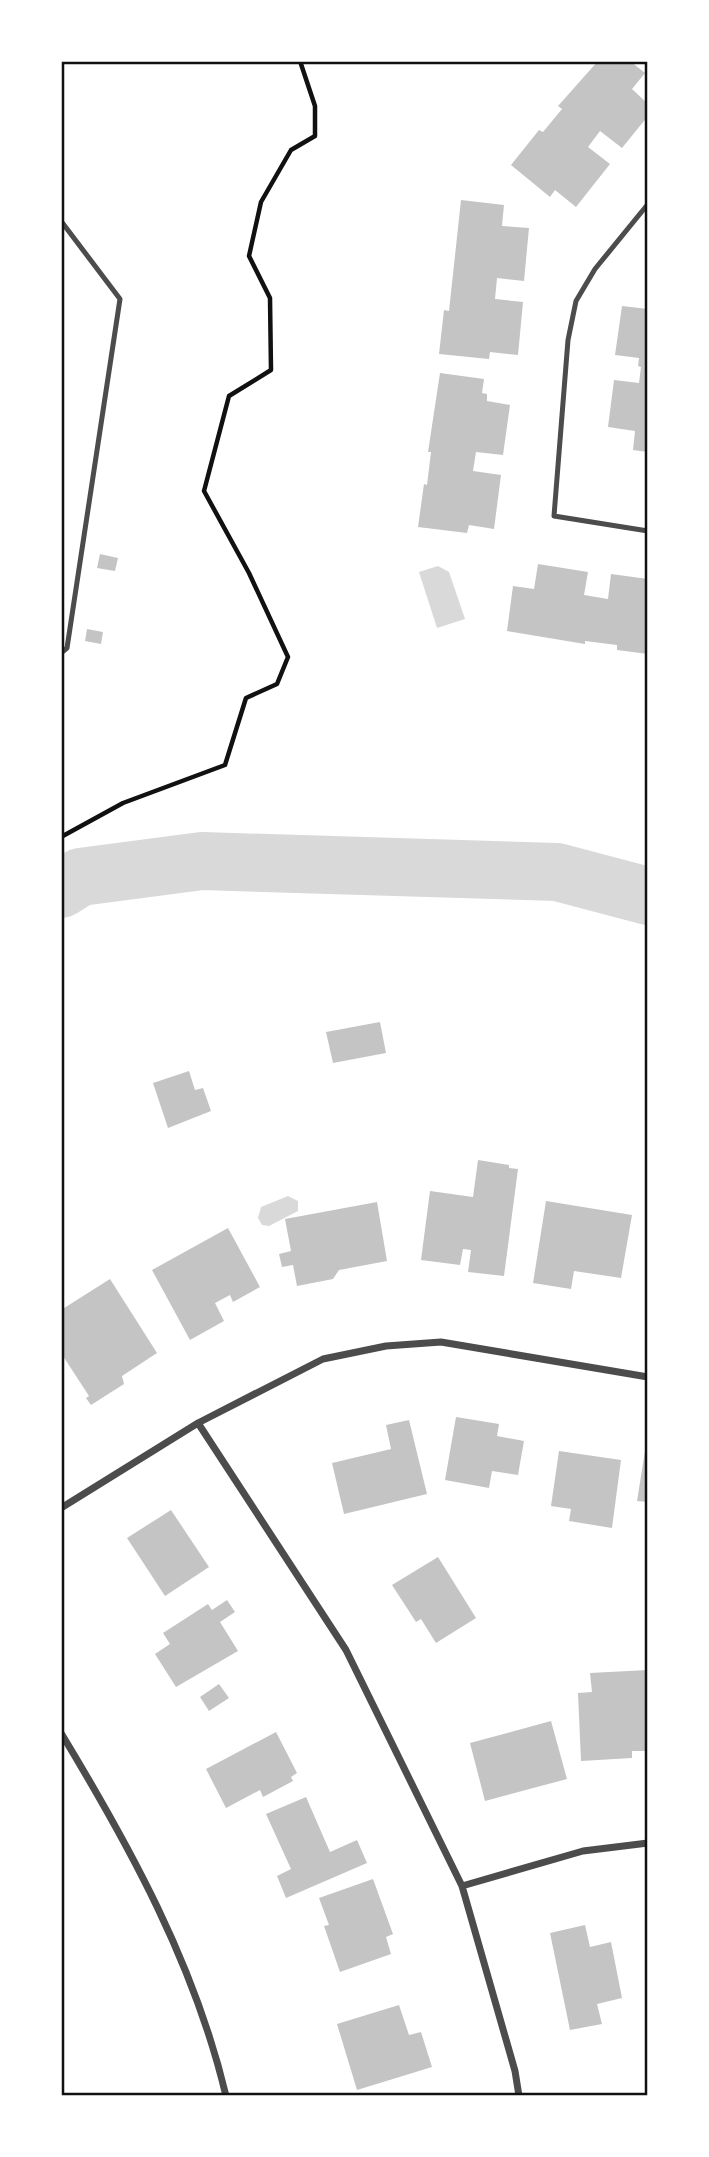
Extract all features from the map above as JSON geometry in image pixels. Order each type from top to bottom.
[{"type":"street","points":[[61,1508],[198,1423],[323,1359],[386,1346],[441,1342],[648,1377]]},
{"type":"street","points":[[198,1423],[346,1650],[462,1886],[515,2071],[519,2096]]},
{"type":"street","points":[[61,1733],[124,1837],[177,1949],[226,2096]]},
{"type":"street","points":[[462,1886],[583,1851],[648,1843]]},
{"type":"lane","points":[[648,204],[595,269],[576,302],[568,340],[554,516],[648,531]]},
{"type":"lane","points":[[61,221],[120,299],[68,648],[61,653]]},
{"type":"path","points":[[61,837],[123,803],[225,765],[246,698],[277,684],[288,657],[249,573],[204,491],[229,396],[271,370],[270,298],[249,256],[261,202],[291,150],[315,136],[315,106],[300,61]]},
{"type":"shaded area","points":[[438,566],[449,572],[465,619],[437,628],[419,572]]},
{"type":"shaded area","points":[[288,1196],[298,1201],[298,1211],[269,1226],[262,1225],[258,1218],[261,1207]]},
{"type":"building","points":[[598,61],[630,61],[645,73],[632,89],[648,104],[648,116],[622,148],[600,131],[588,147],[610,164],[576,207],[555,190],[550,197],[511,165],[539,130],[543,132],[562,109],[558,106]]},
{"type":"building","points":[[461,200],[504,205],[502,226],[529,228],[524,281],[497,278],[495,299],[523,302],[518,355],[490,352],[489,359],[439,354],[444,310],[449,311]]},
{"type":"building","points":[[622,306],[648,309],[648,452],[633,450],[635,431],[608,427],[614,380],[639,383],[641,367],[638,366],[639,358],[615,355]]},
{"type":"building","points":[[440,373],[484,379],[482,393],[487,394],[487,401],[510,405],[503,455],[476,452],[473,471],[501,475],[494,529],[469,525],[467,533],[418,527],[424,484],[427,485],[431,452],[428,452]]},
{"type":"building","points":[[100,554],[118,558],[115,571],[97,568]]},
{"type":"building","points":[[538,564],[588,572],[584,595],[608,599],[611,574],[648,579],[648,654],[617,650],[617,645],[585,641],[585,644],[507,631],[513,586],[534,589]]},
{"type":"building","points":[[87,629],[103,632],[101,644],[85,641]]},
{"type":"building","points":[[380,1022],[386,1053],[333,1063],[326,1032]]},
{"type":"building","points":[[189,1071],[195,1090],[203,1088],[211,1111],[168,1128],[153,1083]]},
{"type":"building","points":[[478,1160],[518,1169],[504,1276],[468,1272],[471,1250],[463,1249],[460,1265],[421,1260],[430,1191],[473,1197]]},
{"type":"building","points":[[546,1201],[632,1215],[621,1278],[574,1271],[571,1289],[533,1283]]},
{"type":"building","points":[[377,1202],[387,1261],[339,1270],[333,1279],[297,1286],[293,1265],[282,1267],[279,1254],[291,1251],[285,1219]]},
{"type":"building","points":[[228,1228],[260,1287],[233,1302],[230,1295],[215,1303],[224,1321],[190,1340],[152,1270]]},
{"type":"building","points":[[110,1279],[157,1353],[122,1376],[124,1384],[91,1405],[86,1398],[89,1396],[61,1353],[61,1310]]},
{"type":"building","points":[[456,1417],[499,1424],[497,1436],[524,1441],[518,1475],[492,1471],[489,1488],[445,1480]]},
{"type":"building","points":[[409,1420],[427,1494],[344,1514],[332,1463],[391,1449],[386,1425]]},
{"type":"building","points":[[559,1451],[621,1460],[612,1528],[569,1521],[571,1509],[551,1506]]},
{"type":"building","points":[[645,1451],[648,1452],[648,1502],[637,1501]]},
{"type":"building","points":[[171,1510],[209,1567],[165,1596],[127,1538]]},
{"type":"building","points":[[438,1557],[476,1618],[436,1643],[421,1619],[416,1622],[392,1585]]},
{"type":"building","points":[[227,1600],[235,1612],[220,1622],[238,1651],[176,1687],[155,1654],[170,1644],[163,1633],[208,1604],[212,1610]]},
{"type":"building","points":[[648,1670],[648,1751],[632,1751],[632,1758],[581,1761],[578,1693],[592,1692],[590,1673]]},
{"type":"building","points":[[219,1684],[229,1698],[209,1711],[200,1697]]},
{"type":"building","points":[[551,1721],[567,1779],[485,1801],[470,1743]]},
{"type":"building","points":[[276,1732],[297,1773],[291,1777],[293,1781],[263,1797],[260,1790],[226,1808],[206,1769]]},
{"type":"building","points":[[306,1797],[330,1852],[357,1840],[367,1863],[286,1898],[277,1876],[291,1869],[266,1814]]},
{"type":"building","points":[[373,1879],[393,1934],[386,1937],[391,1954],[340,1972],[324,1926],[329,1925],[319,1898]]},
{"type":"building","points":[[585,1925],[590,1947],[611,1942],[622,1998],[597,2004],[602,2024],[570,2030],[550,1933]]},
{"type":"building","points":[[399,2005],[409,2035],[421,2032],[432,2067],[357,2090],[337,2024]]},
{"type":"waterway","points":[[61,889],[80,877],[202,861],[557,872],[648,896]]}]
